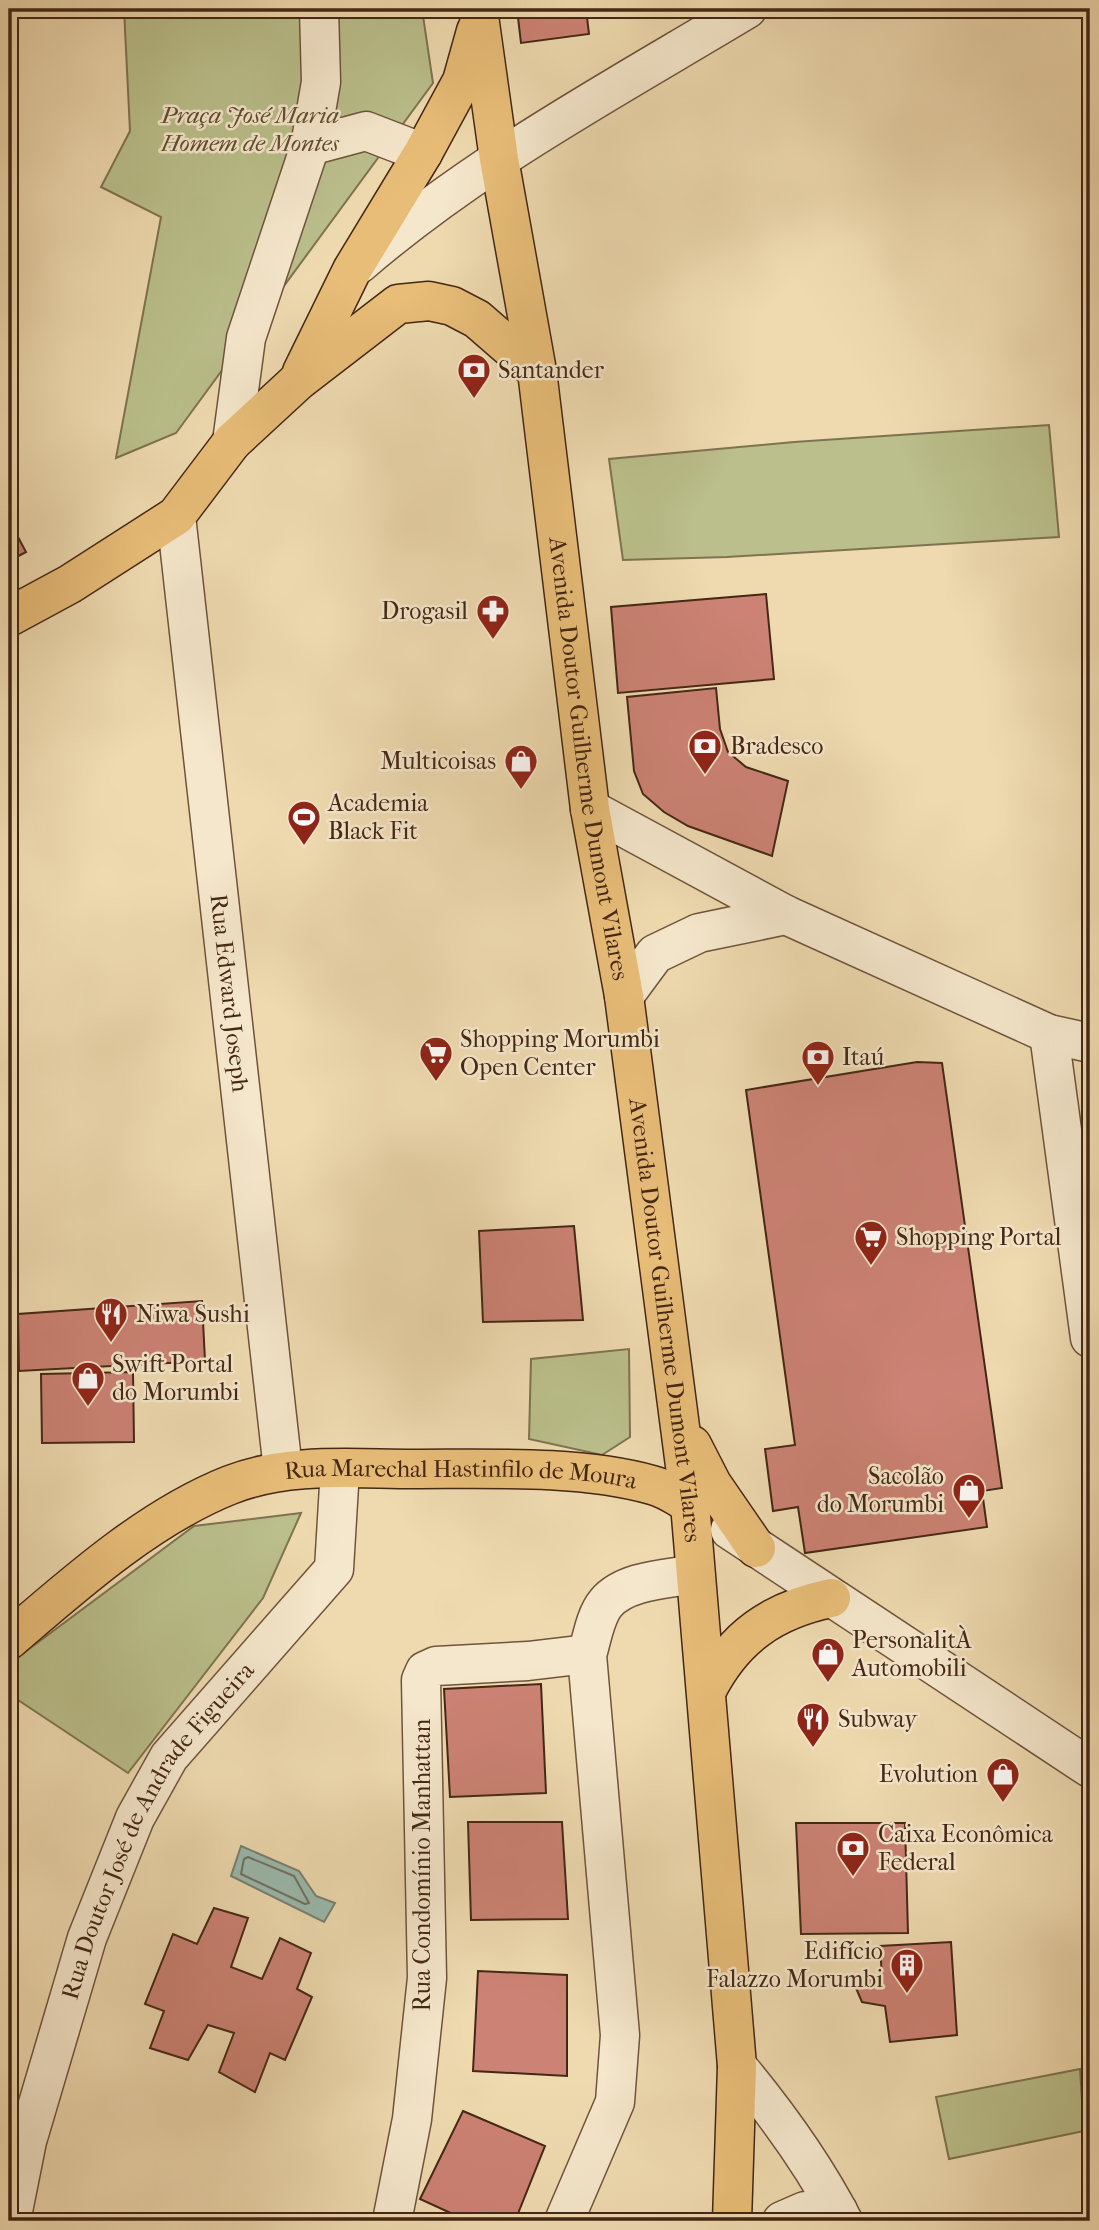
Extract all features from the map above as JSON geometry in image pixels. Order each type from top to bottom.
[{"type":"main road","name":"Avenida Doutor Guilherme Dumont Vilares","points":[[479,14],[499,159],[537,370],[590,809],[624,996],[690,1504],[737,2066],[732,2221]]},
{"type":"main road","points":[[298,381],[352,270],[423,153],[462,81],[479,14]]},
{"type":"main road","points":[[9,617],[70,584],[176,516],[232,442],[298,381],[398,304],[429,301],[452,306],[477,319],[537,370]]},
{"type":"main road","points":[[679,1414],[712,1484],[756,1548]]},
{"type":"main road","name":"Rua Marechal Hastinfilo de Moura","points":[[9,1640],[70,1588],[173,1513],[230,1485],[284,1470],[508,1469],[616,1478],[655,1485],[690,1504]]},
{"type":"main road","points":[[707,1690],[719,1666],[758,1626],[780,1613],[831,1598]]},
{"type":"street","points":[[232,442],[246,338],[310,146],[321,82],[319,9]]},
{"type":"street","points":[[352,270],[416,215],[499,159],[747,9]]},
{"type":"street","points":[[310,146],[366,131],[423,153]]},
{"type":"street","name":"Rua Edward Joseph","points":[[176,516],[284,1470]]},
{"type":"street","points":[[590,809],[786,915],[1049,1034],[1090,1043]]},
{"type":"street","points":[[624,996],[655,954],[699,933],[786,915]]},
{"type":"street","points":[[1049,1034],[1090,1338]]},
{"type":"street","name":"Rua Doutor José de Andrade Figueira","points":[[11,2221],[27,2141],[87,1938],[135,1818],[169,1756],[334,1569],[340,1469]]},
{"type":"street","name":"Rua Marechal Hastinfilo de Moura","points":[[690,1504],[1090,1768]]},
{"type":"street","points":[[564,2221],[615,2102],[620,2035],[587,1654],[599,1616],[615,1596],[640,1584],[695,1574]]},
{"type":"street","name":"Rua Condomínio Manhattan","points":[[392,2221],[412,2119],[427,1978],[421,1680],[425,1671],[436,1666],[528,1661],[587,1654]]},
{"type":"street","points":[[737,2066],[772,2108],[804,2154],[840,2216]]},
{"type":"street","points":[[782,2221],[805,2211],[840,2216]]},
{"type":"green space","name":"Praça José Maria Homem de Montes","points":[[124,9],[422,9],[433,83],[176,433],[116,458],[161,217],[101,187],[130,131]]},
{"type":"green space","points":[[1049,425],[1059,537],[727,557],[623,560],[609,459],[794,442]]},
{"type":"green space","points":[[629,1349],[630,1437],[602,1455],[529,1439],[531,1359]]},
{"type":"green space","points":[[301,1513],[263,1598],[128,1773],[9,1694],[9,1664],[194,1526]]},
{"type":"green space","points":[[1080,2069],[1084,2131],[949,2159],[936,2097]]},
{"type":"water","points":[[241,1846],[299,1871],[316,1896],[335,1903],[324,1922],[231,1876]]},
{"type":"building","points":[[517,9],[586,9],[589,34],[521,43]]},
{"type":"building","points":[[9,520],[26,552],[9,561]]},
{"type":"building","points":[[766,594],[774,679],[618,693],[611,607]]},
{"type":"building","name":"Bradesco","points":[[716,688],[720,729],[728,752],[746,767],[788,781],[772,856],[688,826],[664,812],[643,794],[634,771],[627,697]]},
{"type":"building","name":"Shopping Portal","points":[[917,1062],[942,1063],[1002,1488],[982,1491],[987,1527],[805,1553],[798,1507],[773,1511],[765,1449],[795,1445],[746,1090]]},
{"type":"building","points":[[17,1225],[18,1275],[9,1275],[9,1226]]},
{"type":"building","points":[[574,1226],[583,1320],[483,1322],[479,1231]]},
{"type":"building","points":[[9,1275],[18,1275],[17,1326],[9,1326]]},
{"type":"building","name":"Niwa Sushi","points":[[202,1301],[205,1361],[19,1371],[18,1314]]},
{"type":"building","name":"Swift Portal do Morumbi","points":[[133,1372],[134,1442],[42,1443],[41,1374]]},
{"type":"building","points":[[541,1684],[546,1793],[450,1797],[444,1689]]},
{"type":"building","points":[[468,1822],[562,1822],[568,1919],[471,1920]]},
{"type":"building","name":"Caixa Econômica Federal","points":[[796,1823],[905,1823],[908,1933],[801,1934]]},
{"type":"building","points":[[214,1908],[248,1918],[231,1967],[262,1979],[280,1938],[311,1953],[297,1989],[312,1997],[285,2060],[270,2053],[255,2092],[219,2072],[234,2033],[208,2025],[188,2060],[150,2048],[164,2011],[145,2004],[173,1934],[197,1944]]},
{"type":"building","name":"Edifício Falazzo Morumbi","points":[[951,1942],[957,2035],[890,2042],[885,2006],[862,2002],[856,1988],[866,1980],[882,1978],[880,1946]]},
{"type":"building","points":[[478,1971],[567,1975],[567,2076],[473,2071]]},
{"type":"building","points":[[463,2111],[545,2146],[515,2221],[468,2221],[420,2199]]},
{"type":"place","name":"Santander","points":[[474,400]]},
{"type":"place","name":"Drogasil","points":[[493,641]]},
{"type":"place","name":"Bradesco","points":[[705,776]]},
{"type":"place","name":"Multicoisas","points":[[521,791]]},
{"type":"place","name":"Academia Black Fit","points":[[304,847]]},
{"type":"place","name":"Shopping Morumbi Open Center","points":[[436,1083]]},
{"type":"place","name":"Itaú","points":[[818,1087]]},
{"type":"place","name":"Shopping Portal","points":[[871,1267]]},
{"type":"place","name":"Niwa Sushi","points":[[111,1344]]},
{"type":"place","name":"Swift Portal do Morumbi","points":[[88,1408]]},
{"type":"place","name":"Sacolão do Morumbi","points":[[969,1520]]},
{"type":"place","name":"PersonalitÀ Automobili","points":[[828,1684]]},
{"type":"place","name":"Subway","points":[[813,1749]]},
{"type":"place","name":"Evolution","points":[[1003,1804]]},
{"type":"place","name":"Caixa Econômica Federal","points":[[853,1878]]},
{"type":"place","name":"Edifício Falazzo Morumbi","points":[[907,1995]]}]
